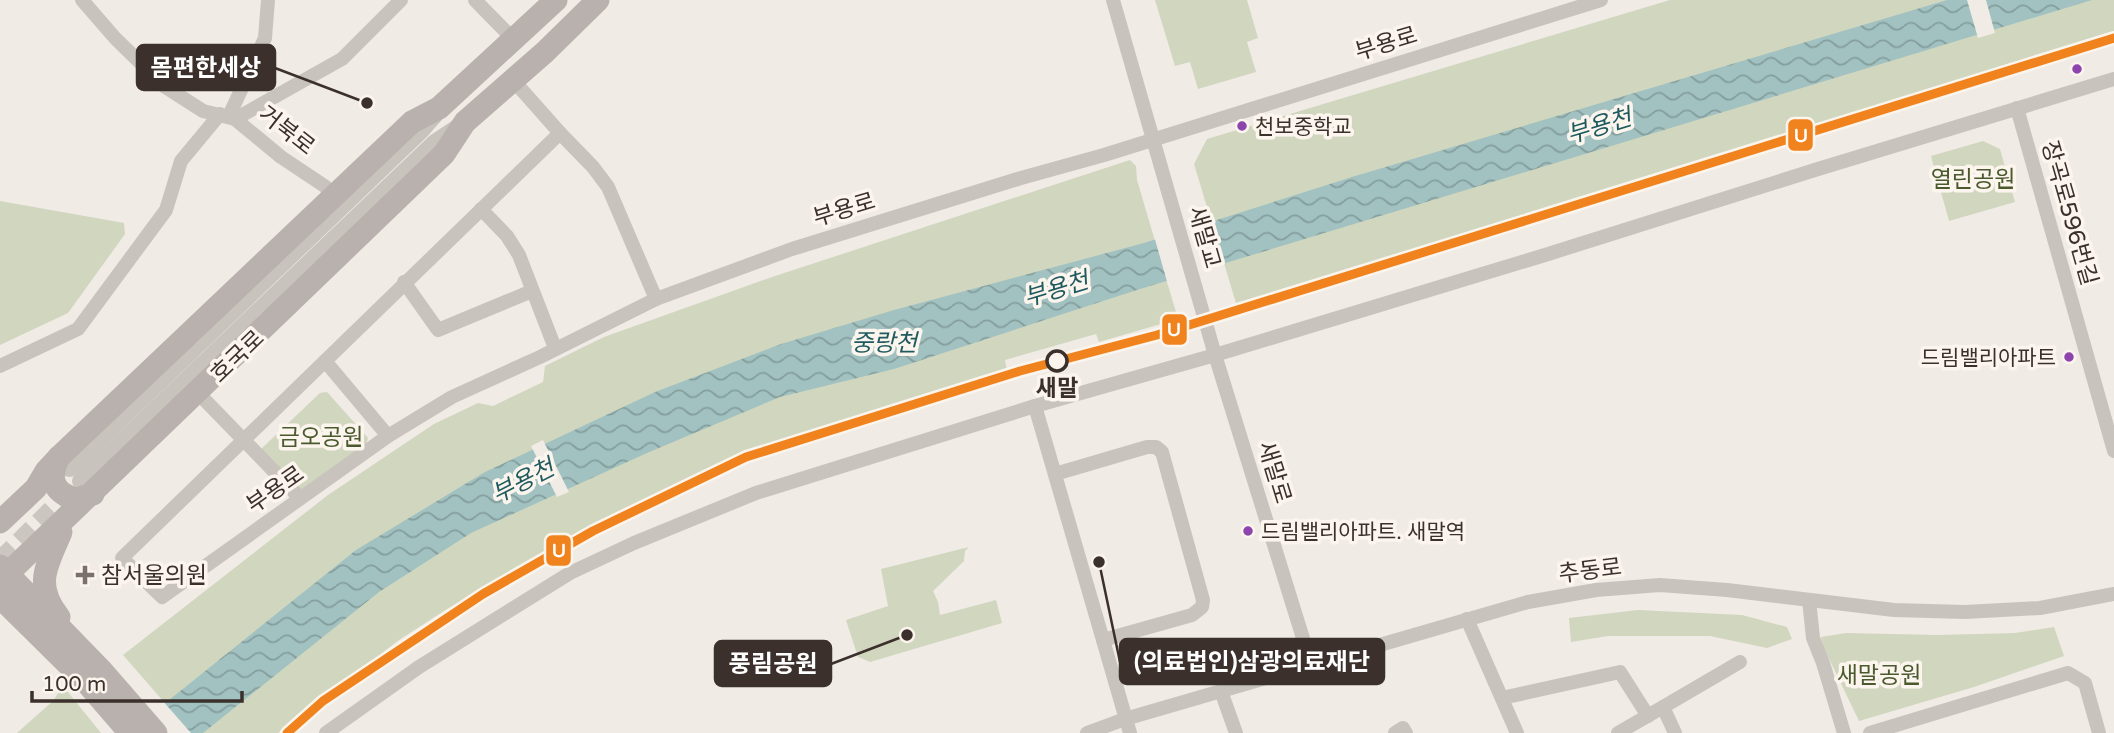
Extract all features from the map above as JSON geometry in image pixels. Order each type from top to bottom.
[{"type":"main road","name":"호국로","points":[[3,574],[66,520],[70,474],[331,197],[412,122],[439,108],[556,0]]},
{"type":"main road","name":"호국로","points":[[0,522],[36,488],[70,474],[198,393],[444,154],[465,122],[545,52],[598,0]]},
{"type":"main road","points":[[0,498],[70,474]]},
{"type":"main road","points":[[66,520],[45,568],[44,585],[50,603],[130,733]]},
{"type":"main road","points":[[3,574],[82,651]]},
{"type":"main road","points":[[0,597],[156,733]]},
{"type":"street","name":"거북로","points":[[82,0],[164,86],[204,111],[228,116],[281,157],[326,187],[331,197]]},
{"type":"street","points":[[228,116],[265,38],[268,0]]},
{"type":"street","points":[[0,366],[78,329],[166,210],[181,161],[228,116],[342,59],[401,0]]},
{"type":"street","points":[[475,0],[514,40]]},
{"type":"street","points":[[1113,0],[1154,138]]},
{"type":"street","name":"부용로","points":[[243,440],[122,558],[162,597],[299,497],[338,474],[388,436],[452,397],[656,299],[792,249],[1601,0]]},
{"type":"street","points":[[326,733],[419,667],[570,573],[634,542],[774,487],[1035,406],[1215,355],[1545,255],[2114,79]]},
{"type":"street","points":[[513,80],[608,187],[656,299]]},
{"type":"street","name":"호국로","points":[[70,474],[420,131],[439,108]]},
{"type":"street","name":"장곡로596번길","points":[[2017,108],[2113,441]]},
{"type":"street","name":"호국로","points":[[70,474],[435,143],[465,122]]},
{"type":"street","points":[[243,440],[560,133]]},
{"type":"street","name":"새말교","points":[[1154,138],[1209,333]]},
{"type":"street","points":[[481,209],[507,236],[519,255],[555,348]]},
{"type":"street","points":[[404,282],[438,330],[532,291]]},
{"type":"street","name":"새말로","points":[[1209,333],[1311,664]]},
{"type":"street","points":[[325,361],[388,436]]},
{"type":"street","points":[[198,393],[299,497]]},
{"type":"street","points":[[1035,406],[1127,726]]},
{"type":"street","points":[[1055,474],[1147,447],[1156,447],[1161,453],[1203,600],[1202,607],[1192,615],[1103,640]]},
{"type":"street","name":"추동로","points":[[1087,733],[1127,726],[1221,691],[1528,601],[1596,590],[1660,585],[1727,590],[1894,610],[1965,612],[2040,608],[2114,594]]},
{"type":"street","points":[[1809,600],[1813,638],[1844,733]]},
{"type":"street","points":[[1467,619],[1517,733]]},
{"type":"street","points":[[1618,733],[1740,662]]},
{"type":"street","points":[[1502,698],[1620,672],[1648,716]]},
{"type":"street","points":[[1870,733],[1901,729],[2068,673],[2084,683],[2099,733]]},
{"type":"street","points":[[1221,691],[1236,733]]},
{"type":"street","points":[[1663,707],[1675,733]]},
{"type":"street","points":[[1395,733],[1403,728],[1406,733]]},
{"type":"green space","points":[[1155,0],[1247,0],[1258,38],[1247,42],[1256,72],[1198,89],[1190,62],[1175,66]]},
{"type":"green space","points":[[1670,0],[2114,0],[2114,36],[1236,303],[1194,164],[1207,139]]},
{"type":"green space","name":"열린공원","points":[[1983,141],[2000,149],[2015,202],[1949,221],[1931,156]]},
{"type":"green space","points":[[1130,160],[1136,166],[1137,180],[1178,319],[1099,342],[1096,334],[1005,360],[1008,375],[776,446],[698,478],[642,508],[550,550],[447,609],[399,640],[278,733],[191,733],[123,655],[328,495],[434,424],[478,403],[493,406],[543,382],[545,366],[604,337],[772,277]]},
{"type":"green space","points":[[0,201],[124,223],[125,234],[68,313],[0,345]]},
{"type":"green space","name":"금오공원","points":[[327,392],[368,438],[366,446],[300,495],[259,451],[320,393]]},
{"type":"green space","points":[[969,547],[965,551],[964,561],[933,591],[940,615],[996,600],[1002,623],[870,662],[858,657],[846,620],[888,606],[881,569]]},
{"type":"green space","points":[[1638,610],[1742,615],[1787,627],[1792,639],[1767,648],[1710,636],[1608,636],[1571,642],[1569,618]]},
{"type":"green space","name":"새말공원","points":[[2054,627],[2064,656],[1974,687],[1859,721],[1821,637],[1846,633],[2015,633]]},
{"type":"green space","points":[[63,686],[101,733],[17,733],[53,701]]},
{"type":"water","name":"중랑천","points":[[1947,0],[2092,0],[1140,289],[894,369],[780,397],[647,453],[471,533],[379,592],[203,733],[128,733],[356,550],[485,472],[655,392],[781,344],[894,310],[1144,243],[1352,177]]},
{"type":"pier","points":[[1967,0],[1986,0],[1995,33],[1978,38]]},
{"type":"pier","points":[[1210,218],[1225,267],[1168,285],[1154,236]]},
{"type":"pier","points":[[543,440],[569,492],[557,497],[531,446]]},
{"type":"pier","points":[[162,700],[191,733],[124,733],[125,730]]},
{"type":"tunnel","points":[[0,560],[75,486]]},
{"type":"transit line","name":"U","points":[[287,733],[323,701],[483,594],[593,531],[746,457],[1020,371],[1157,335],[2114,38]]},
{"type":"place","name":"몸편한세상","points":[[367,103]]},
{"type":"place","name":"천보중학교","points":[[1242,126]]},
{"type":"place","name":"드림밸리아파트","points":[[2069,357]]},
{"type":"place","name":"새말","points":[[1057,361]]},
{"type":"place","name":"드림밸리아파트. 새말역","points":[[1248,531]]},
{"type":"place","name":"(의료법인)삼광의료재단","points":[[1099,562]]},
{"type":"place","name":"참서울의원","points":[[85,575]]},
{"type":"place","name":"풍림공원","points":[[907,635]]},
{"type":"water label","name":"부용천","points":[[1599,126]]},
{"type":"water label","name":"부용천","points":[[1056,289]]},
{"type":"water label","name":"부용천","points":[[523,481]]}]
